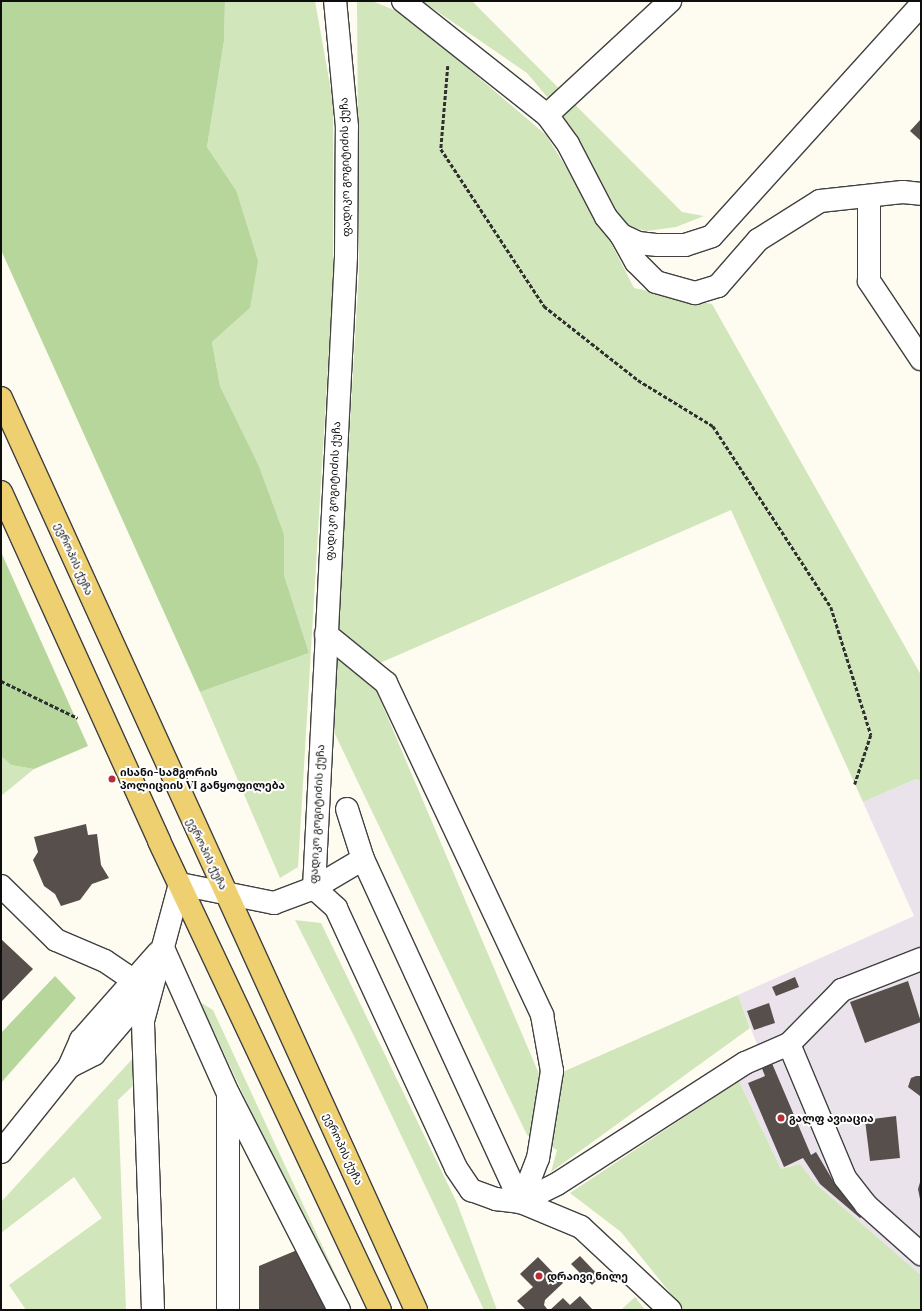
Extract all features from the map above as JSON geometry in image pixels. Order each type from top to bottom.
[{"type":"main road","name":"ევროპის ქუჩა","points":[[1,398],[416,1310]]},
{"type":"main road","points":[[1,492],[180,884],[380,1310]]},
{"type":"street","name":"ფადიკო გოგიტიძის ქუჩა","points":[[180,884],[225,891],[274,902],[314,888],[346,258],[347,127],[335,1]]},
{"type":"street","points":[[403,1],[547,115],[568,144],[606,217],[621,235],[636,262],[656,282],[695,293],[718,286],[758,240],[803,208],[820,201],[869,196],[921,194]]},
{"type":"street","points":[[547,115],[670,1]]},
{"type":"street","points":[[621,235],[638,243],[658,245],[685,245],[712,236],[921,5]]},
{"type":"street","points":[[869,196],[869,281],[921,359]]},
{"type":"street","points":[[326,634],[386,683],[542,1015],[552,1071],[538,1158],[521,1202]]},
{"type":"street","points":[[347,809],[363,859],[521,1202]]},
{"type":"street","points":[[363,859],[314,888],[336,908],[456,1168],[471,1190],[496,1199],[521,1202],[581,1227],[670,1310]]},
{"type":"street","points":[[1,1152],[69,1067],[81,1040],[142,984],[163,948],[180,884]]},
{"type":"street","points":[[1,886],[56,940],[105,961],[142,984]]},
{"type":"street","points":[[163,948],[228,1093],[339,1310]]},
{"type":"street","points":[[521,1202],[557,1184],[745,1063],[788,1044],[842,990],[921,959]]},
{"type":"street","points":[[142,984],[153,1310]]},
{"type":"street","points":[[788,1044],[844,1178],[866,1205],[921,1254]]},
{"type":"street","points":[[228,1093],[228,1310]]},
{"type":"path","points":[[451,38],[441,150],[544,306],[638,380],[713,426],[831,607],[871,735],[855,784]]},
{"type":"path","points":[[1,681],[80,719]]},
{"type":"shaded area","points":[[916,779],[921,781],[921,1275],[816,1184],[800,1164],[781,1169],[739,1081],[755,1070],[761,1055],[738,995],[914,916],[863,802]]},
{"type":"green space","points":[[1,1],[225,1],[224,41],[207,147],[236,190],[258,261],[250,308],[212,342],[220,386],[259,466],[284,534],[284,575],[309,653],[200,692],[1,250]]},
{"type":"green space","points":[[225,1],[315,1],[333,102],[333,281],[298,867],[280,878],[200,692],[309,653],[284,575],[284,534],[259,466],[220,386],[212,342],[250,308],[236,190],[207,147],[224,41]]},
{"type":"green space","points":[[357,1],[372,1],[404,14],[546,135],[602,225],[634,288],[712,304],[921,675],[921,781],[916,779],[863,802],[731,510],[380,663],[338,632],[359,270]]},
{"type":"green space","points":[[422,1],[472,1],[682,212],[704,216],[676,227],[647,231],[631,227],[612,212],[564,117],[527,73]]},
{"type":"green space","points":[[1,552],[88,746],[34,769],[11,765],[1,756]]},
{"type":"green space","points":[[338,652],[373,683],[542,1081],[738,995],[750,1028],[551,1172],[557,1150],[527,1135],[333,730]]},
{"type":"green space","points":[[1,756],[11,765],[34,769],[1,796]]},
{"type":"green space","points":[[295,920],[321,923],[457,1203],[497,1310],[484,1310],[355,1038]]},
{"type":"green space","points":[[55,976],[76,998],[1,1083],[1,1033]]},
{"type":"green space","points":[[200,1002],[213,1010],[352,1310],[344,1310]]},
{"type":"green space","points":[[135,1056],[137,1082],[118,1100],[126,1310],[26,1310],[9,1285],[102,1218],[74,1177],[1,1233],[1,1202]]},
{"type":"green space","points":[[739,1081],[781,1169],[800,1164],[816,1184],[921,1275],[921,1310],[684,1310],[621,1232],[570,1193]]},
{"type":"green space","points":[[635,1297],[645,1310],[621,1310]]},
{"type":"building","points":[[921,119],[921,141],[910,131]]},
{"type":"building","points":[[86,824],[88,835],[97,834],[101,865],[109,878],[92,884],[80,900],[61,906],[55,894],[44,886],[33,860],[38,852],[34,837]]},
{"type":"building","points":[[1,939],[33,969],[1,1002]]},
{"type":"building","points":[[795,977],[799,987],[776,996],[772,987]]},
{"type":"building","points":[[908,981],[921,1022],[865,1043],[850,1002]]},
{"type":"building","points":[[769,1003],[775,1023],[754,1030],[747,1011]]},
{"type":"building","points":[[771,1061],[811,1155],[816,1152],[835,1184],[868,1212],[860,1218],[820,1184],[803,1158],[784,1167],[748,1083],[765,1076],[761,1066]]},
{"type":"building","points":[[921,1076],[920,1096],[908,1087],[911,1078]]},
{"type":"building","points":[[896,1116],[900,1158],[870,1161],[865,1120]]},
{"type":"building","points":[[921,1179],[921,1204],[918,1189]]},
{"type":"building","points":[[302,1248],[331,1310],[259,1310],[259,1266]]},
{"type":"building","points":[[580,1256],[600,1277],[592,1285],[571,1264]]},
{"type":"building","points":[[538,1257],[563,1283],[545,1300],[544,1305],[548,1310],[526,1310],[517,1301],[533,1287],[520,1274]]},
{"type":"building","points":[[580,1296],[593,1310],[550,1310],[563,1298],[570,1305]]},
{"type":"place","name":"ისანი-სამგორის პოლიციის VI განყოფილება","points":[[112,779]]},
{"type":"place","name":"გალფ ავიაცია","points":[[781,1118]]},
{"type":"place","name":"დრაივი ნილე","points":[[539,1276]]}]
